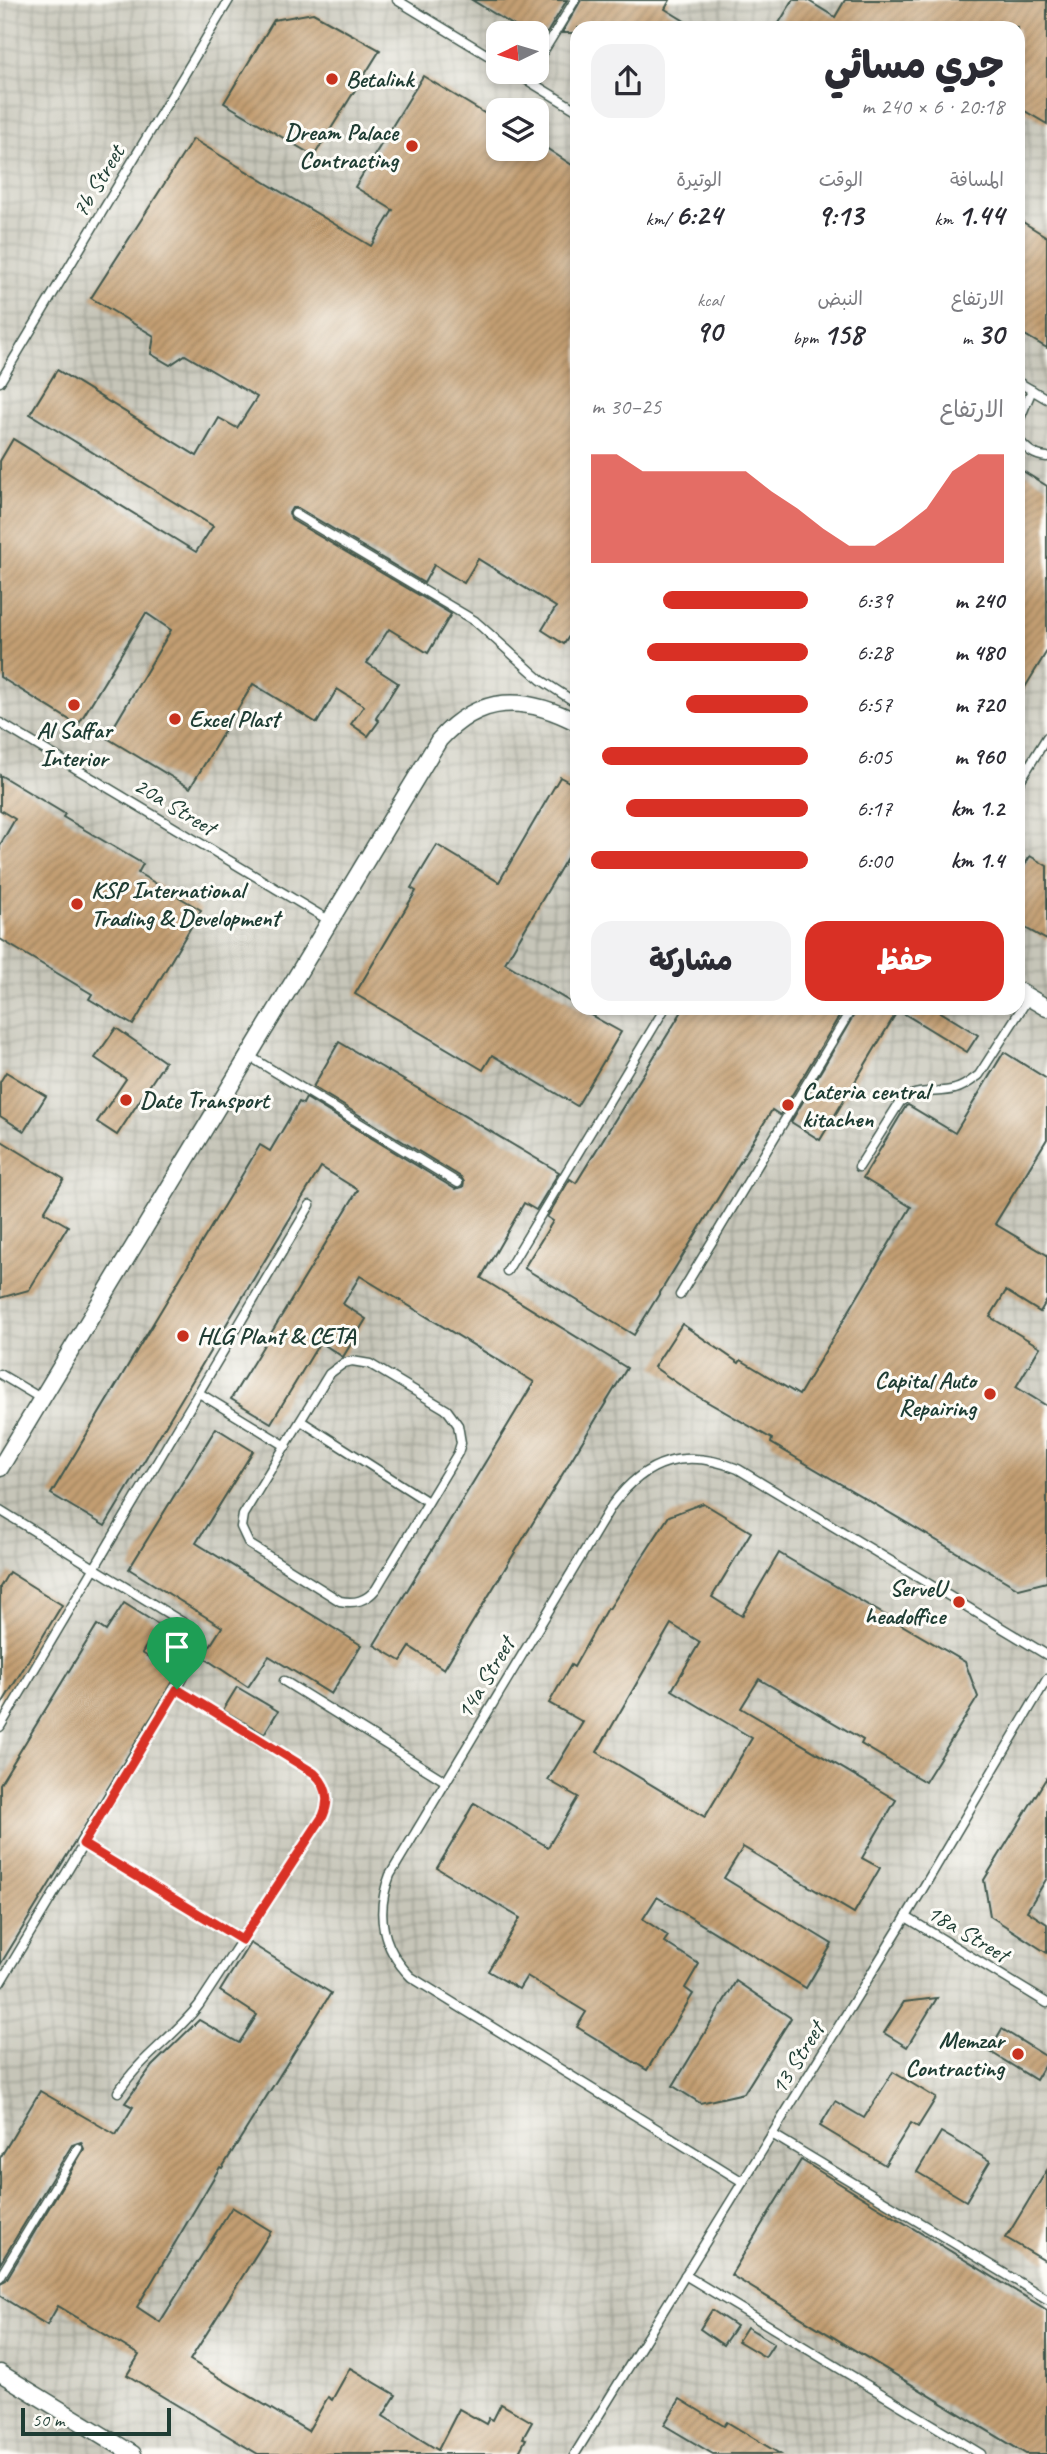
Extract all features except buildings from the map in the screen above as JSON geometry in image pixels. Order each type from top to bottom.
[{"type":"street","points":[[0,1468],[439,740],[460,720],[487,706],[518,702],[551,710],[570,719]]},
{"type":"street","points":[[1025,995],[1047,1009]]},
{"type":"street","points":[[0,2373],[133,2454]]},
{"type":"lane","name":"7b Street","points":[[0,382],[229,0]]},
{"type":"lane","points":[[397,0],[486,54]]},
{"type":"lane","points":[[550,41],[575,0]]},
{"type":"lane","points":[[540,84],[570,105]]},
{"type":"lane","points":[[1025,386],[1047,399]]},
{"type":"lane","points":[[1025,406],[1032,390]]},
{"type":"lane","points":[[1025,448],[1039,456],[1047,457]]},
{"type":"lane","points":[[295,514],[475,621],[541,680],[570,699]]},
{"type":"lane","name":"20a Street","points":[[0,723],[330,921]]},
{"type":"lane","points":[[1025,773],[1047,737]]},
{"type":"lane","points":[[507,1271],[661,1015]]},
{"type":"lane","points":[[680,1295],[848,1015]]},
{"type":"lane","points":[[859,1167],[905,1097],[920,1092],[956,1089],[979,1075],[1012,1015]]},
{"type":"lane","points":[[249,1056],[458,1183]]},
{"type":"lane","points":[[0,1727],[310,1205]]},
{"type":"lane","points":[[352,1362],[370,1364],[447,1410],[458,1425],[461,1443],[458,1452],[371,1594],[360,1601],[340,1601],[249,1544],[242,1533],[243,1515],[301,1422],[329,1374],[344,1363],[352,1362]]},
{"type":"lane","points":[[0,1374],[43,1399]]},
{"type":"lane","points":[[199,1393],[286,1446]]},
{"type":"lane","points":[[301,1422],[428,1502]]},
{"type":"lane","name":"14a Street","points":[[743,2182],[422,1986],[401,1967],[387,1943],[383,1929],[382,1902],[390,1875],[612,1505],[624,1488],[658,1465],[678,1459],[699,1458],[738,1469],[1047,1655]]},
{"type":"lane","points":[[0,1510],[188,1628],[195,1641],[194,1656],[177,1689],[0,1983]]},
{"type":"lane","name":"13 Street","points":[[575,2454],[906,1917],[1047,1679]]},
{"type":"lane","points":[[284,1681],[445,1781]]},
{"type":"lane","points":[[118,2092],[138,2065],[188,2019],[323,1816],[328,1801],[324,1785],[314,1773],[177,1689]]},
{"type":"lane","points":[[83,1844],[242,1940]]},
{"type":"lane","name":"18a Street","points":[[906,1917],[1047,2003]]},
{"type":"lane","points":[[772,2134],[1047,2299]]},
{"type":"lane","points":[[0,2277],[78,2148]]},
{"type":"lane","points":[[685,2275],[981,2454]]},
{"type":"shaded area","points":[[0,0],[1047,0],[1047,2454],[0,2454]]},
{"type":"place","name":"Betalink","points":[[332,79]]},
{"type":"place","name":"Dream Palace Contracting","points":[[412,146]]},
{"type":"place","name":"Al Saffar Interior","points":[[74,705]]},
{"type":"place","name":"Excel Plast","points":[[175,719]]},
{"type":"place","name":"KSP International Trading & Development","points":[[77,904]]},
{"type":"place","name":"Date Transport","points":[[126,1100]]},
{"type":"place","name":"Cateria central kitachen","points":[[788,1105]]},
{"type":"place","name":"HLG Plant & CETA","points":[[183,1336]]},
{"type":"place","name":"Capital Auto Repairing","points":[[990,1394]]},
{"type":"place","name":"ServeU headoffice","points":[[959,1602]]},
{"type":"place","name":"Memzar Contracting","points":[[1018,2054]]},
{"type":"route","points":[[177,1689],[314,1773],[327,1793],[328,1801],[323,1816],[242,1940],[83,1844],[177,1689]]}]
